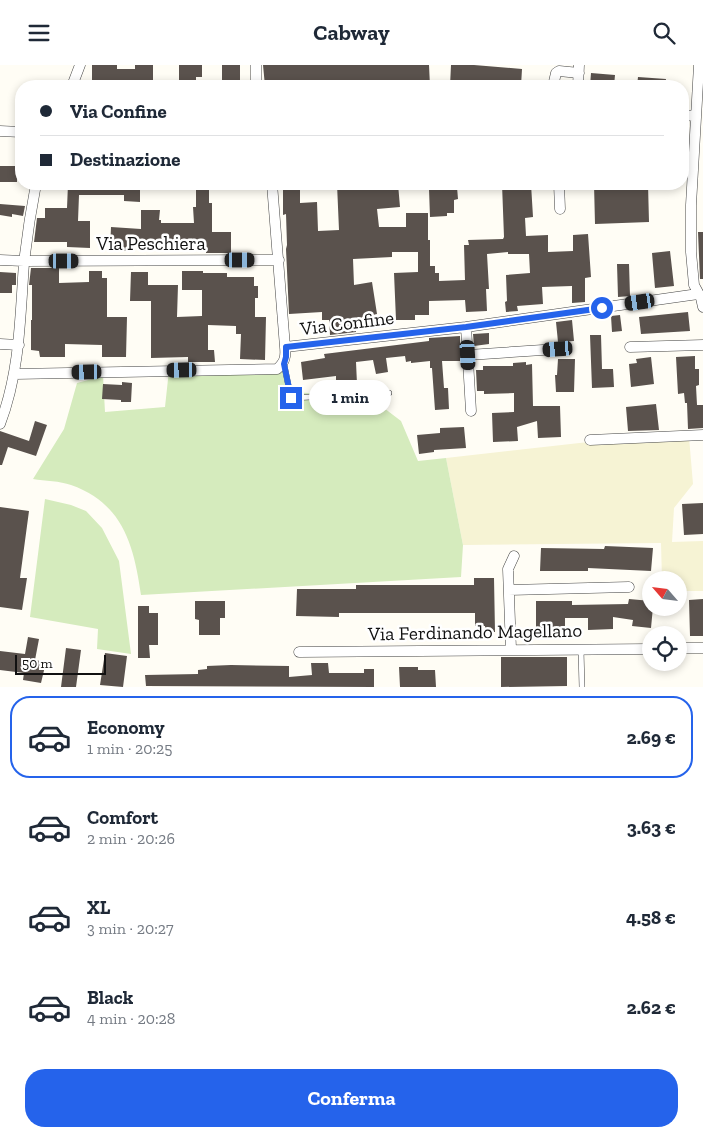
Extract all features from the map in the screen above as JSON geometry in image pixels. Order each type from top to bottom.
[{"type":"street","points":[[74,80],[80,65]]},
{"type":"street","points":[[256,65],[256,80]]},
{"type":"street","points":[[699,65],[691,205],[691,252],[694,285],[701,299]]},
{"type":"street","points":[[554,80],[556,73],[559,71],[579,69]]},
{"type":"street","points":[[689,116],[696,116]]},
{"type":"street","points":[[0,131],[15,132]]},
{"type":"street","points":[[0,424],[9,401],[19,345],[24,261],[29,218],[35,190]]},
{"type":"street","points":[[273,190],[286,347]]},
{"type":"street","points":[[559,190],[560,209]]},
{"type":"street","name":"Via Peschiera","points":[[0,260],[279,260]]},
{"type":"street","name":"Via Confine","points":[[284,364],[286,347],[701,299]]},
{"type":"street","points":[[466,327],[471,411]]},
{"type":"street","points":[[0,345],[19,345]]},
{"type":"street","points":[[630,347],[703,345]]},
{"type":"street","points":[[468,355],[558,349]]},
{"type":"street","points":[[14,374],[277,369],[284,364]]},
{"type":"street","points":[[590,440],[703,435]]},
{"type":"street","points":[[511,649],[508,569],[514,556]]},
{"type":"street","points":[[509,590],[629,587]]},
{"type":"street","points":[[687,649],[703,648]]},
{"type":"street","name":"Via Ferdinando Magellano","points":[[299,652],[642,649]]},
{"type":"lane","points":[[284,364],[291,398],[389,393]]},
{"type":"lane","points":[[581,649],[582,687]]},
{"type":"shaded area","points":[[660,434],[689,437],[693,484],[674,508],[672,542],[703,541],[703,591],[688,591],[688,571],[662,571],[661,543],[463,545],[446,458]]},
{"type":"green space","points":[[169,370],[284,370],[292,392],[341,395],[376,402],[401,421],[418,461],[446,458],[463,545],[461,577],[141,595],[134,560],[123,528],[103,503],[89,493],[71,485],[33,479],[64,429],[77,383],[103,376],[105,412],[165,407]]},
{"type":"green space","points":[[45,499],[71,505],[86,511],[102,528],[119,561],[131,654],[97,649],[98,629],[30,617]]},
{"type":"building","points":[[92,65],[117,65],[117,69],[135,69],[135,65],[153,65],[153,80],[92,80]]},
{"type":"building","points":[[179,65],[202,65],[202,77],[196,77],[196,80],[179,80]]},
{"type":"building","points":[[222,65],[240,65],[240,80],[222,80]]},
{"type":"building","points":[[263,65],[429,65],[430,80],[264,80]]},
{"type":"building","points":[[451,65],[522,69],[521,80],[450,80]]},
{"type":"building","points":[[591,73],[615,75],[615,80],[590,80]]},
{"type":"building","points":[[638,77],[666,79],[666,80],[638,80]]},
{"type":"building","points":[[0,166],[15,166],[15,182],[0,182]]},
{"type":"building","points":[[68,190],[140,190],[140,202],[124,201],[124,195],[79,195],[78,221],[90,221],[90,248],[67,247],[67,242],[34,242],[37,218],[45,218],[45,208],[67,208]]},
{"type":"building","points":[[196,190],[209,190],[209,203],[212,203],[212,232],[231,232],[231,253],[206,253],[206,245],[130,245],[130,251],[110,250],[111,227],[141,229],[141,210],[160,210],[159,220],[161,220],[161,223],[194,223],[193,207],[196,207]]},
{"type":"building","points":[[283,190],[300,190],[300,203],[317,202],[318,231],[339,230],[337,190],[399,190],[400,207],[377,209],[379,227],[406,227],[406,213],[428,213],[430,266],[435,266],[435,273],[439,273],[439,281],[465,280],[464,245],[469,245],[468,240],[503,239],[504,237],[502,190],[531,190],[533,217],[525,218],[526,236],[548,235],[548,252],[573,251],[573,235],[588,234],[591,277],[585,278],[585,302],[572,303],[572,286],[542,287],[543,304],[517,306],[518,311],[506,312],[506,275],[530,273],[529,254],[508,254],[508,252],[487,254],[489,289],[486,289],[487,311],[466,312],[465,300],[429,301],[429,315],[415,315],[415,320],[396,320],[394,273],[418,272],[418,252],[392,252],[392,257],[353,259],[354,285],[372,282],[377,314],[373,315],[374,323],[356,325],[356,332],[330,335],[329,320],[322,320],[322,312],[289,314],[286,214],[283,215]]},
{"type":"building","points":[[429,190],[457,190],[458,199],[454,200],[454,213],[447,213],[447,216],[430,217]]},
{"type":"building","points":[[594,190],[648,190],[649,222],[595,224]]},
{"type":"building","points":[[0,204],[25,206],[23,216],[12,214],[12,217],[0,215]]},
{"type":"building","points":[[698,232],[703,232],[703,279],[700,279]]},
{"type":"building","points":[[670,251],[674,286],[655,288],[652,253]]},
{"type":"building","points":[[617,264],[629,264],[630,296],[618,297]]},
{"type":"building","points":[[31,268],[59,268],[59,283],[89,282],[89,271],[102,271],[102,278],[107,278],[107,317],[127,317],[126,357],[102,357],[102,345],[65,344],[65,357],[40,357],[39,351],[31,350],[32,285],[29,285]]},
{"type":"building","points":[[182,271],[227,273],[227,277],[254,277],[254,286],[258,286],[258,298],[255,298],[255,317],[266,317],[265,360],[240,359],[241,334],[236,334],[236,326],[208,325],[208,350],[214,350],[215,362],[188,362],[188,357],[151,358],[151,301],[130,301],[131,272],[148,272],[148,285],[178,285],[177,317],[202,316],[202,290],[182,290]]},
{"type":"building","points":[[0,272],[16,273],[16,285],[12,285],[12,293],[0,293]]},
{"type":"building","points":[[688,312],[690,331],[641,334],[639,317]]},
{"type":"building","points":[[620,315],[622,331],[612,332],[611,316]]},
{"type":"building","points":[[572,320],[574,341],[558,342],[556,322]]},
{"type":"building","points":[[489,333],[489,344],[474,346],[473,334]]},
{"type":"building","points":[[590,335],[601,335],[602,369],[613,369],[614,387],[592,388]]},
{"type":"building","points":[[460,336],[460,361],[442,361],[444,388],[448,388],[449,409],[435,410],[430,361],[406,362],[405,356],[386,358],[388,372],[376,374],[373,360],[356,362],[357,384],[336,385],[336,376],[303,380],[301,362],[325,358],[324,354],[429,341],[429,338]]},
{"type":"building","points":[[695,356],[695,369],[699,369],[699,385],[696,386],[697,405],[703,405],[703,428],[688,429],[687,403],[685,403],[684,393],[678,394],[676,357]]},
{"type":"building","points":[[651,357],[654,384],[631,387],[629,364],[637,363],[636,359]]},
{"type":"building","points":[[558,359],[575,359],[574,392],[556,392],[555,375],[557,375]]},
{"type":"building","points":[[526,362],[526,365],[532,364],[533,406],[560,406],[561,437],[538,438],[537,421],[517,427],[518,441],[493,442],[492,413],[514,412],[514,393],[484,394],[484,391],[477,391],[476,370],[483,370],[483,366],[513,366],[513,363]]},
{"type":"building","points":[[122,382],[132,383],[131,402],[102,399],[103,384],[122,385]]},
{"type":"building","points":[[656,404],[659,430],[628,431],[626,407]]},
{"type":"building","points":[[35,421],[47,425],[36,456],[8,447],[2,465],[0,465],[0,431],[29,441]]},
{"type":"building","points":[[464,427],[466,448],[434,450],[434,452],[419,454],[417,435],[440,433],[440,428]]},
{"type":"building","points":[[703,503],[703,534],[684,535],[682,504]]},
{"type":"building","points":[[0,507],[29,511],[20,578],[27,578],[22,610],[0,607]]},
{"type":"building","points":[[605,546],[653,548],[651,571],[588,568],[588,571],[540,571],[541,548],[604,549]]},
{"type":"building","points":[[474,578],[494,578],[495,632],[485,632],[485,626],[475,626],[475,613],[339,613],[339,617],[296,616],[297,589],[356,589],[356,585],[474,585]]},
{"type":"building","points":[[629,599],[642,600],[642,616],[652,616],[651,626],[632,626],[633,620],[613,617],[613,629],[588,630],[588,618],[565,618],[565,630],[536,630],[536,601],[572,601],[572,605],[628,604]]},
{"type":"building","points":[[703,599],[703,636],[690,636],[689,600]]},
{"type":"building","points":[[195,601],[225,601],[225,618],[220,618],[220,635],[199,635],[199,620],[195,619]]},
{"type":"building","points":[[138,606],[149,606],[149,613],[158,613],[158,645],[149,645],[150,658],[138,658]]},
{"type":"building","points":[[28,637],[39,639],[35,660],[46,662],[41,683],[23,680],[24,673],[0,670],[0,651],[25,654]]},
{"type":"building","points":[[66,648],[81,650],[76,687],[61,687]]},
{"type":"building","points":[[105,653],[127,656],[123,687],[100,685]]},
{"type":"building","points":[[501,657],[567,657],[567,686],[501,687]]},
{"type":"building","points":[[311,663],[328,663],[329,673],[364,673],[364,669],[374,669],[374,687],[146,686],[145,675],[198,674],[198,670],[207,669],[207,666],[289,666],[289,677],[312,675]]},
{"type":"building","points":[[399,667],[418,667],[418,670],[435,670],[436,687],[400,687]]},
{"type":"route","points":[[291,398],[288,392],[284,364],[286,347],[466,327],[602,308]]}]
